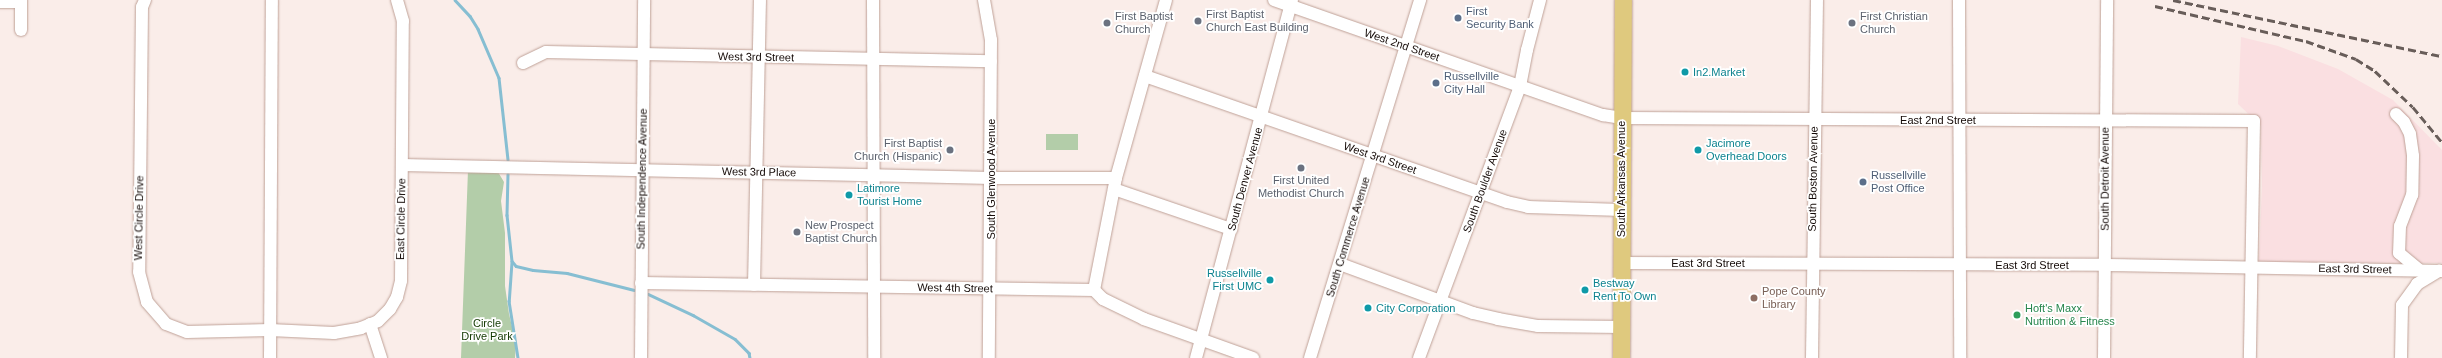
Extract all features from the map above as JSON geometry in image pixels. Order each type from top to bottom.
[{"type":"highway","name":"South Arkansas Avenue","points":[[1620,358],[1623,0]]},
{"type":"street","name":"West Circle Drive","points":[[145,0],[142,7],[139,272],[147,302],[166,324],[187,332],[270,330]]},
{"type":"street","points":[[270,358],[272,0]]},
{"type":"street","name":"East Circle Drive","points":[[270,330],[334,333],[361,328],[378,321],[390,309],[397,297],[401,281],[403,21],[397,0]]},
{"type":"street","name":"South Independence Avenue","points":[[641,358],[644,0]]},
{"type":"street","points":[[754,285],[760,0]]},
{"type":"street","points":[[873,0],[874,358]]},
{"type":"street","name":"South Glenwood Avenue","points":[[984,0],[991,40],[989,358]]},
{"type":"street","points":[[1166,0],[1115,183],[1094,290],[1103,299],[1144,319],[1253,358]]},
{"type":"street","name":"West 2nd Street","points":[[1274,0],[1292,3],[1407,46],[1603,115],[1622,118]]},
{"type":"street","name":"South Commerce Avenue","points":[[1310,358],[1420,0]]},
{"type":"street","name":"South Boulder Avenue","points":[[1419,358],[1520,86],[1527,50],[1540,0]]},
{"type":"street","name":"South Boston Avenue","points":[[1812,358],[1812,263],[1817,0]]},
{"type":"street","points":[[1959,0],[1961,265],[1960,358]]},
{"type":"street","name":"South Detroit Avenue","points":[[2104,358],[2107,0]]},
{"type":"street","points":[[0,2],[21,1],[21,30]]},
{"type":"street","name":"South Denver Avenue","points":[[1196,358],[1292,3]]},
{"type":"street","name":"West 3rd Street","points":[[523,63],[546,52],[991,61]]},
{"type":"street","name":"West 3rd Street","points":[[1145,76],[1481,194],[1528,207],[1621,210]]},
{"type":"street","points":[[2396,114],[2404,122],[2410,134],[2413,156],[2412,195],[2400,226],[2399,253],[2419,270]]},
{"type":"street","name":"East 2nd Street","points":[[1622,118],[2254,121],[2252,267]]},
{"type":"street","name":"West 3rd Place","points":[[402,165],[874,174],[1115,183],[1231,229]]},
{"type":"street","name":"East 3rd Street","points":[[1621,263],[2105,265],[2440,271]]},
{"type":"street","points":[[1340,264],[1441,301],[1498,319],[1538,326],[1621,327]]},
{"type":"street","points":[[2250,358],[2252,267]]},
{"type":"street","points":[[2400,358],[2402,305],[2417,284],[2440,271]]},
{"type":"street","name":"West 4th Street","points":[[641,283],[1094,290]]},
{"type":"street","points":[[370,324],[381,358]]},
{"type":"shaded area","points":[[2241,37],[2278,46],[2338,69],[2393,100],[2442,150],[2442,263],[2259,262],[2262,187],[2261,126],[2238,104]]},
{"type":"green space","points":[[1046,134],[1078,134],[1078,150],[1046,150]]},
{"type":"green space","name":"Circle Drive Park","points":[[468,170],[498,172],[504,182],[501,201],[505,233],[505,286],[509,314],[516,343],[515,358],[461,358]]},
{"type":"waterway","points":[[455,0],[470,16],[478,29],[499,78],[508,160]]},
{"type":"waterway","points":[[508,174],[507,215],[512,261],[516,266],[533,270],[567,273],[634,290]]},
{"type":"waterway","points":[[512,262],[509,301],[518,358]]},
{"type":"waterway","points":[[648,294],[693,315],[735,339],[749,353],[750,358]]},
{"type":"railway","points":[[2173,0],[2442,56]]},
{"type":"railway","points":[[2155,6],[2306,41],[2356,59],[2375,71],[2413,107],[2442,142]]},
{"type":"place","name":"First Security Bank","points":[[1458,18]]},
{"type":"place","name":"First Baptist Church East Building","points":[[1198,21]]},
{"type":"place","name":"First Baptist Church","points":[[1107,23]]},
{"type":"place","name":"First Christian Church","points":[[1852,23]]},
{"type":"place","name":"In2.Market","points":[[1685,72]]},
{"type":"place","name":"Russellville City Hall","points":[[1436,83]]},
{"type":"place","name":"First Baptist Church (Hispanic)","points":[[950,150]]},
{"type":"place","name":"Jacimore Overhead Doors","points":[[1698,150]]},
{"type":"place","name":"First United Methodist Church","points":[[1301,168]]},
{"type":"place","name":"Russellville Post Office","points":[[1863,182]]},
{"type":"place","name":"Latimore Tourist Home","points":[[849,195]]},
{"type":"place","name":"New Prospect Baptist Church","points":[[797,232]]},
{"type":"place","name":"Russellville First UMC","points":[[1270,280]]},
{"type":"place","name":"Bestway Rent To Own","points":[[1585,290]]},
{"type":"place","name":"Pope County Library","points":[[1754,298]]},
{"type":"place","name":"City Corporation","points":[[1368,308]]},
{"type":"place","name":"Hoft's Maxx Nutrition & Fitness","points":[[2017,315]]}]
